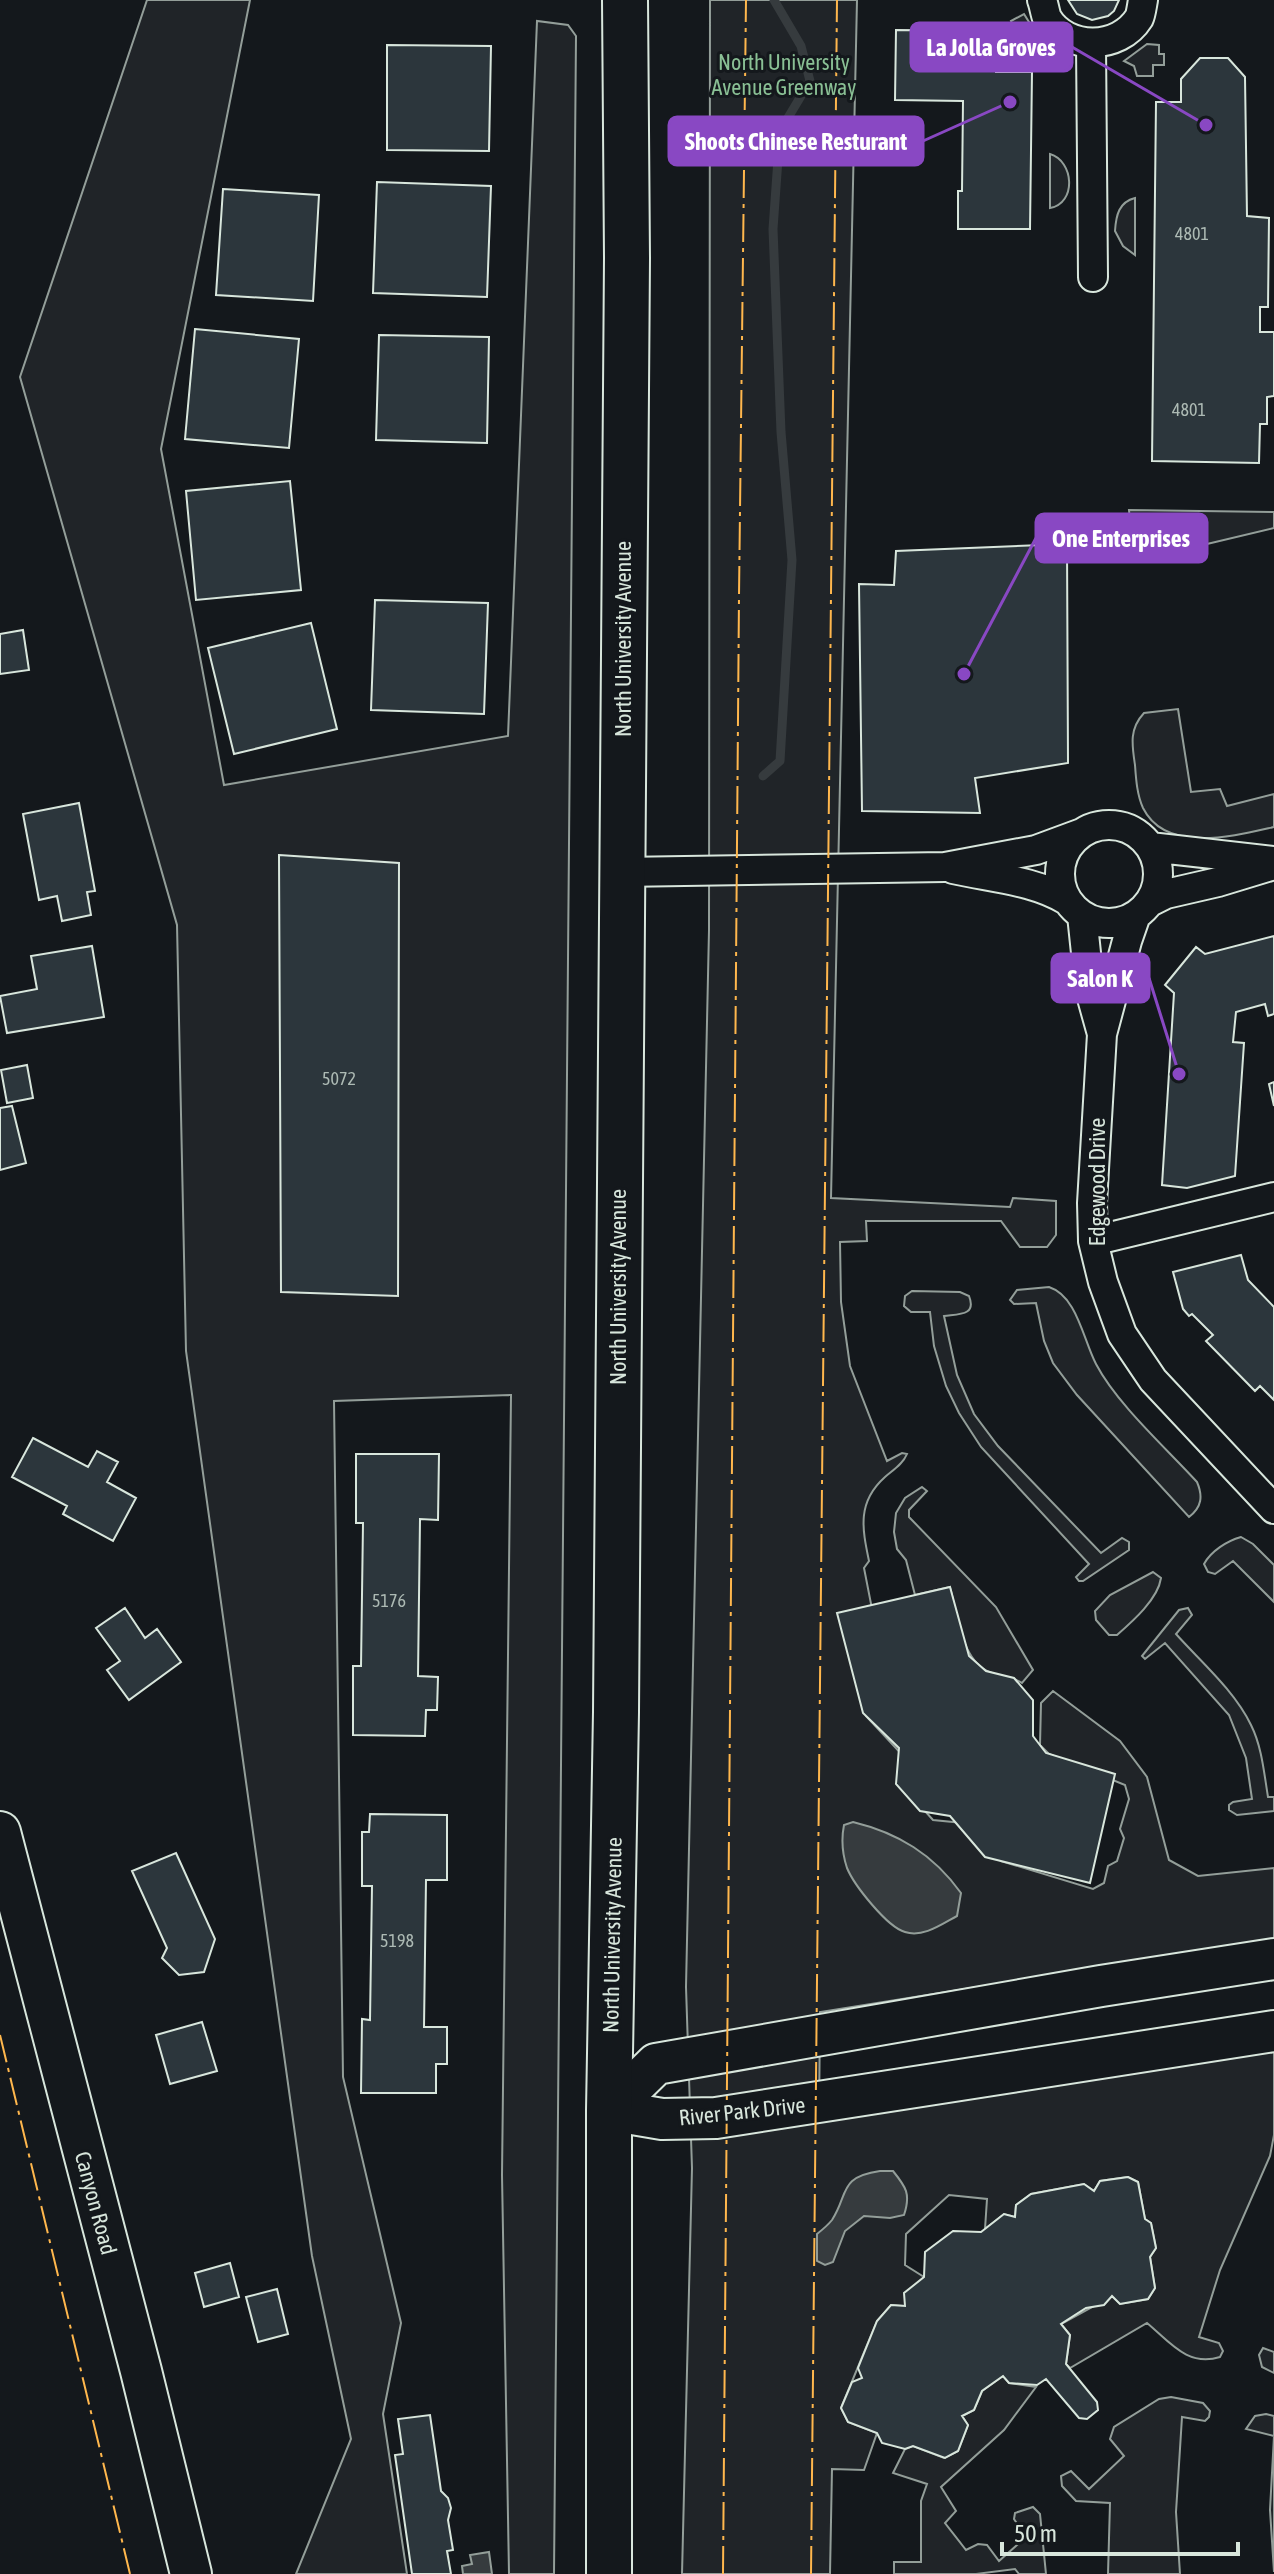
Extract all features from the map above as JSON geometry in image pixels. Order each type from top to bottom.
[{"type":"highway","name":"North University Avenue","points":[[609,2574],[609,2110],[616,1712],[627,258],[625,0]]},
{"type":"street","points":[[1042,0],[1048,19],[1066,37],[1091,44],[1118,38],[1139,18],[1143,0]]},
{"type":"street","points":[[1091,44],[1093,277]]},
{"type":"street","points":[[621,872],[945,867],[1036,850],[1100,826],[1119,826],[1137,834],[1150,847],[1158,865],[1158,884],[1143,909]]},
{"type":"street","points":[[1075,908],[1061,884],[1061,865],[1069,847],[1082,833]]},
{"type":"street","points":[[1150,847],[1274,863]]},
{"type":"street","points":[[945,867],[1033,886],[1099,922],[1118,922],[1166,894],[1274,863]]},
{"type":"street","name":"Edgewood Drive","points":[[1075,908],[1090,991],[1102,1034]]},
{"type":"street","name":"Edgewood Drive","points":[[1143,909],[1127,941],[1102,1034],[1092,1203],[1093,1241],[1113,1311],[1122,1334],[1138,1360],[1153,1380],[1274,1509]]},
{"type":"street","points":[[1093,1241],[1274,1197]]},
{"type":"street","name":"Canyon Road","points":[[0,1832],[138,2357],[191,2574]]},
{"type":"street","points":[[609,2110],[656,2064],[1274,1959]]},
{"type":"street","name":"River Park Drive","points":[[609,2110],[662,2119],[716,2118],[1274,2031]]},
{"type":"green space","points":[[147,0],[250,0],[161,449],[224,785],[508,736],[537,21],[568,25],[576,36],[554,2574],[509,2574],[502,2175],[511,1395],[334,1401],[343,2077],[401,2323],[383,2414],[407,2574],[296,2574],[351,2439],[312,2256],[186,1351],[177,925],[20,377]]},
{"type":"green space","name":"North University Avenue Greenway","points":[[710,0],[857,0],[831,1198],[1010,1207],[1013,1198],[1056,1201],[1056,1235],[1047,1247],[1020,1247],[1001,1221],[866,1221],[867,1241],[840,1242],[841,1302],[850,1366],[887,1461],[902,1453],[907,1454],[876,1486],[864,1516],[869,1561],[864,1568],[873,1614],[848,1630],[866,1716],[908,1761],[908,1792],[933,1820],[963,1823],[1001,1861],[1093,1889],[1104,1883],[1108,1866],[1117,1861],[1124,1838],[1120,1829],[1129,1799],[1125,1785],[1049,1754],[1040,1745],[1041,1703],[1053,1691],[1120,1741],[1147,1777],[1169,1860],[1198,1876],[1274,1868],[1274,1940],[820,2012],[819,2119],[1274,2048],[1274,2135],[1270,2156],[1220,2270],[1199,2337],[1219,2343],[1223,2351],[1220,2357],[1198,2359],[1188,2356],[1147,2323],[1070,2368],[1066,2364],[1070,2335],[1061,2324],[1112,2296],[1120,2304],[1148,2299],[1155,2288],[1150,2257],[1156,2248],[1151,2223],[1145,2219],[1138,2182],[1127,2177],[1100,2181],[1094,2191],[1084,2184],[1031,2194],[1016,2205],[1015,2217],[1004,2214],[985,2229],[987,2199],[949,2195],[906,2234],[905,2265],[924,2277],[905,2306],[891,2305],[877,2321],[841,2408],[848,2422],[877,2433],[864,2470],[832,2469],[830,2574],[682,2574],[692,2168],[686,1987],[709,930]]},
{"type":"green space","points":[[1024,14],[1034,30],[1058,53],[1039,55],[1020,39],[1011,21]]},
{"type":"green space","points":[[1147,44],[1159,45],[1159,54],[1164,54],[1164,65],[1153,65],[1153,76],[1137,76],[1134,66],[1124,61]]},
{"type":"green space","points":[[1050,154],[1064,165],[1069,182],[1065,198],[1059,205],[1050,208]]},
{"type":"green space","points":[[1135,198],[1135,255],[1123,246],[1115,231],[1119,210]]},
{"type":"green space","points":[[1129,510],[1274,512],[1274,528],[1186,549],[1185,544],[1133,553]]},
{"type":"green space","points":[[1178,709],[1191,792],[1220,789],[1227,806],[1274,794],[1274,827],[1202,838],[1168,832],[1154,822],[1143,808],[1138,792],[1134,731],[1144,713]]},
{"type":"green space","points":[[1049,1287],[1059,1292],[1073,1309],[1096,1364],[1116,1395],[1197,1482],[1200,1501],[1189,1517],[1077,1395],[1053,1363],[1044,1341],[1036,1303],[1014,1304],[1010,1300],[1017,1290]]},
{"type":"green space","points":[[912,1291],[960,1292],[969,1296],[971,1303],[968,1311],[944,1316],[957,1375],[974,1414],[998,1446],[1101,1553],[1122,1538],[1129,1542],[1129,1550],[1079,1581],[1076,1577],[1089,1564],[981,1447],[959,1413],[946,1386],[934,1346],[930,1312],[911,1312],[904,1306],[905,1296]]},
{"type":"green space","points":[[922,1487],[927,1491],[909,1510],[909,1517],[996,1607],[1033,1670],[1022,1683],[987,1671],[971,1656],[961,1634],[950,1587],[915,1595],[906,1560],[897,1549],[894,1532],[896,1513],[905,1498]]},
{"type":"green space","points":[[1241,1537],[1253,1544],[1274,1565],[1274,1602],[1233,1561],[1215,1574],[1208,1572],[1204,1564],[1211,1555]]},
{"type":"green space","points":[[1153,1572],[1161,1578],[1150,1602],[1117,1635],[1109,1635],[1096,1620],[1095,1611],[1110,1595]]},
{"type":"green space","points":[[1188,1608],[1192,1615],[1176,1634],[1244,1712],[1258,1742],[1268,1797],[1274,1797],[1274,1811],[1237,1815],[1229,1810],[1233,1802],[1252,1799],[1246,1758],[1229,1715],[1165,1643],[1145,1659],[1142,1656],[1179,1610]]},
{"type":"green space","points":[[1263,2348],[1274,2352],[1274,2373],[1262,2367],[1259,2355]]},
{"type":"green space","points":[[1003,2376],[1009,2383],[1036,2387],[1004,2430],[941,2487],[956,2511],[945,2523],[966,2550],[978,2544],[987,2545],[999,2561],[1026,2537],[1014,2519],[1015,2513],[1033,2507],[1040,2514],[1046,2574],[1019,2574],[1015,2569],[976,2574],[894,2574],[894,2562],[921,2562],[921,2501],[927,2484],[893,2473],[905,2449],[913,2446],[944,2458],[958,2451],[968,2425],[962,2416],[974,2410],[982,2391]]},
{"type":"green space","points":[[1171,2397],[1203,2403],[1210,2411],[1205,2421],[1182,2417],[1176,2512],[1180,2574],[1108,2574],[1110,2503],[1076,2501],[1062,2486],[1061,2476],[1071,2471],[1089,2489],[1124,2456],[1110,2439],[1114,2427],[1159,2399]]},
{"type":"green space","points":[[1255,2416],[1274,2416],[1274,2436],[1246,2429]]},
{"type":"green space","points":[[1274,2436],[1274,2572],[1270,2510]]},
{"type":"shaded area","points":[[853,1822],[900,1839],[939,1867],[961,1893],[957,1916],[919,1933],[905,1932],[889,1922],[864,1894],[847,1868],[842,1846],[843,1831],[844,1825]]},
{"type":"shaded area","points":[[880,2171],[893,2171],[904,2186],[907,2202],[904,2215],[890,2218],[864,2216],[845,2231],[833,2262],[825,2265],[817,2261],[817,2234],[832,2220],[851,2182]]},
{"type":"shaded area","points":[[489,2552],[492,2574],[463,2574],[462,2566],[472,2564],[470,2555]]},
{"type":"building","points":[[1068,0],[1119,0],[1108,16],[1092,20],[1077,14]]},
{"type":"building","points":[[896,30],[995,31],[996,72],[1032,72],[1030,229],[958,229],[958,191],[962,191],[963,101],[895,100]]},
{"type":"building","points":[[387,45],[491,46],[489,151],[387,150]]},
{"type":"building","points":[[1200,58],[1228,58],[1245,77],[1247,216],[1269,218],[1268,307],[1260,307],[1260,332],[1274,332],[1274,396],[1267,397],[1267,424],[1260,424],[1259,463],[1152,461],[1156,102],[1181,102],[1181,79]]},
{"type":"building","points":[[377,182],[491,186],[487,297],[373,293]]},
{"type":"building","points":[[223,189],[319,195],[313,301],[216,295]]},
{"type":"building","points":[[195,329],[299,339],[289,448],[185,439]]},
{"type":"building","points":[[379,335],[489,337],[487,443],[376,440]]},
{"type":"building","points":[[290,481],[301,590],[196,600],[186,491]]},
{"type":"building","points":[[1067,544],[1068,763],[975,778],[980,813],[862,811],[859,584],[894,585],[896,551]]},
{"type":"building","points":[[375,600],[488,603],[484,714],[371,710]]},
{"type":"building","points":[[311,623],[337,729],[234,754],[208,648]]},
{"type":"building","points":[[23,630],[29,670],[0,674],[0,634]]},
{"type":"building","points":[[79,803],[95,891],[87,892],[91,915],[62,921],[57,896],[39,900],[23,814]]},
{"type":"building","points":[[279,855],[399,863],[398,1296],[281,1292]]},
{"type":"building","points":[[1274,936],[1274,1014],[1268,1016],[1265,1004],[1236,1012],[1233,1042],[1244,1043],[1235,1176],[1187,1188],[1162,1185],[1174,993],[1165,985],[1196,947],[1205,954]]},
{"type":"building","points":[[92,946],[104,1017],[7,1033],[0,996],[37,989],[31,956]]},
{"type":"building","points":[[27,1065],[33,1098],[7,1103],[1,1070]]},
{"type":"building","points":[[1274,1082],[1274,1106],[1269,1084]]},
{"type":"building","points":[[12,1106],[26,1163],[0,1170],[0,1108]]},
{"type":"building","points":[[1241,1255],[1248,1280],[1274,1307],[1274,1400],[1260,1386],[1255,1391],[1206,1341],[1213,1335],[1183,1309],[1173,1272]]},
{"type":"building","points":[[33,1438],[88,1467],[97,1451],[118,1462],[107,1482],[136,1498],[113,1541],[63,1514],[67,1506],[12,1477]]},
{"type":"building","points":[[356,1454],[439,1454],[438,1520],[420,1519],[418,1676],[438,1677],[437,1710],[426,1710],[425,1736],[353,1735],[353,1666],[361,1666],[363,1523],[356,1523]]},
{"type":"building","points":[[950,1587],[969,1656],[986,1671],[1014,1678],[1033,1700],[1033,1736],[1046,1753],[1115,1774],[1090,1883],[985,1857],[950,1816],[920,1811],[896,1784],[899,1748],[863,1713],[837,1613]]},
{"type":"building","points":[[125,1608],[145,1638],[157,1629],[181,1662],[129,1700],[107,1670],[120,1661],[96,1628]]},
{"type":"building","points":[[370,1814],[447,1815],[447,1880],[426,1880],[424,2027],[447,2027],[447,2064],[436,2064],[436,2093],[361,2093],[362,2019],[370,2020],[372,1886],[362,1886],[362,1832],[369,1832]]},
{"type":"building","points":[[176,1853],[215,1939],[204,1972],[179,1975],[162,1958],[167,1948],[132,1871]]},
{"type":"building","points":[[202,2022],[217,2071],[170,2084],[156,2035]]},
{"type":"building","points":[[1128,2177],[1138,2182],[1145,2219],[1151,2223],[1156,2248],[1150,2257],[1155,2288],[1148,2299],[1120,2304],[1112,2296],[1104,2305],[1086,2308],[1061,2324],[1070,2335],[1066,2364],[1097,2402],[1098,2410],[1087,2419],[1079,2418],[1046,2379],[1037,2385],[1009,2383],[1003,2376],[982,2391],[974,2410],[962,2416],[968,2425],[958,2451],[945,2458],[913,2446],[905,2449],[882,2443],[877,2433],[848,2422],[841,2408],[852,2382],[862,2378],[858,2368],[877,2321],[891,2305],[905,2306],[904,2293],[924,2277],[925,2252],[953,2231],[981,2232],[1004,2214],[1015,2217],[1016,2205],[1031,2194],[1084,2184],[1094,2191],[1100,2181]]},
{"type":"building","points":[[230,2263],[239,2297],[204,2307],[195,2273]]},
{"type":"building","points":[[277,2289],[288,2334],[258,2342],[246,2297]]},
{"type":"building","points":[[430,2415],[441,2491],[448,2498],[451,2508],[448,2520],[453,2550],[447,2551],[451,2574],[412,2574],[395,2455],[403,2454],[398,2419]]},
{"type":"waterway","points":[[763,776],[780,761],[792,560],[781,432],[773,229],[780,131],[810,81],[801,46],[774,0]]},
{"type":"power","points":[[723,2574],[746,0]]},
{"type":"power","points":[[811,2574],[837,0]]},
{"type":"power","points":[[0,2035],[130,2574]]},
{"type":"place","name":"Shoots Chinese Resturant","points":[[1010,102]]},
{"type":"place","name":"La Jolla Groves","points":[[1206,125]]},
{"type":"place","name":"One Enterprises","points":[[964,674]]},
{"type":"place","name":"Salon K","points":[[1179,1074]]}]
